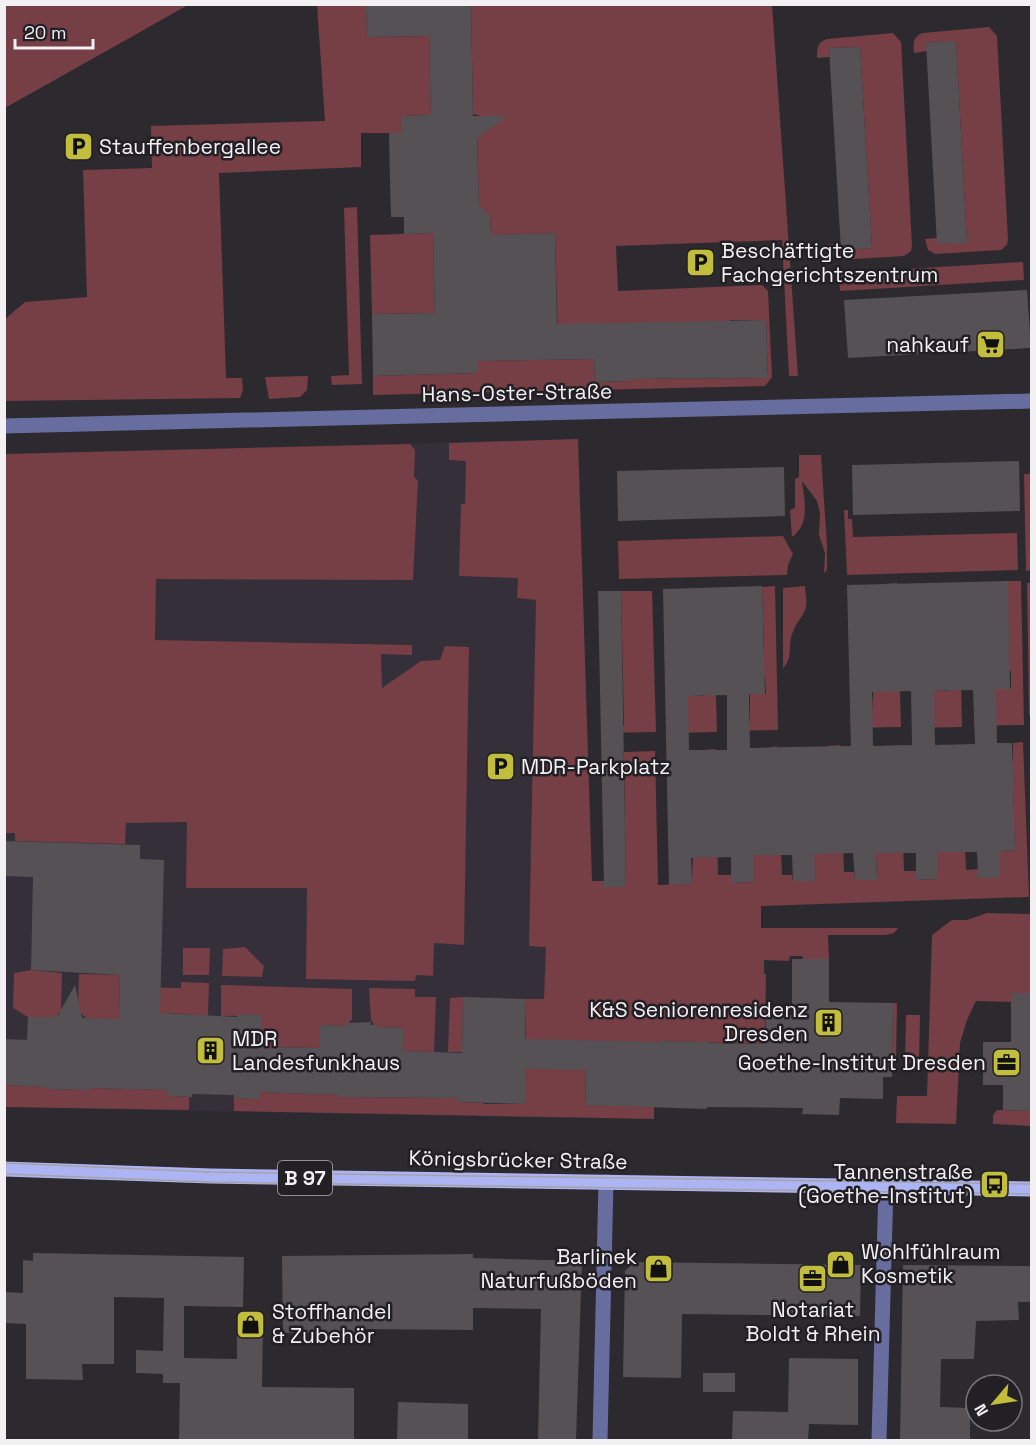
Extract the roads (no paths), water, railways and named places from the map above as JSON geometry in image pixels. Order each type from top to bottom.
[{"type":"main road","name":"Königsbrücker Straße","points":[[4,1169],[223,1176],[1032,1189]]},
{"type":"street","name":"Hans-Oster-Straße","points":[[4,426],[1032,400]]},
{"type":"street","points":[[600,1440],[606,1182]]},
{"type":"street","points":[[879,1440],[886,1186]]},
{"type":"tram line","points":[[4,1163],[210,1172],[1032,1184]]},
{"type":"tram line","points":[[4,1174],[211,1182],[1032,1194]]},
{"type":"place","name":"Stauffenbergallee","points":[[78,147]]},
{"type":"place","name":"Beschäftigte Fachgerichtszentrum","points":[[700,263]]},
{"type":"place","name":"nahkauf","points":[[990,345]]},
{"type":"place","name":"MDR-Parkplatz","points":[[500,767]]},
{"type":"place","name":"K&S Seniorenresidenz Dresden","points":[[829,1022]]},
{"type":"place","name":"MDR Landesfunkhaus","points":[[211,1051]]},
{"type":"place","name":"Goethe-Institut Dresden","points":[[1007,1063]]},
{"type":"place","name":"Tannenstraße (Goethe-Institut)","points":[[994,1184]]},
{"type":"place","name":"Wohlfühlraum Kosmetik","points":[[840,1264]]},
{"type":"place","name":"Barlinek Naturfußböden","points":[[658,1269]]},
{"type":"place","name":"Notariat Boldt & Rhein","points":[[813,1279]]},
{"type":"place","name":"Stoffhandel & Zubehör","points":[[251,1324]]}]
